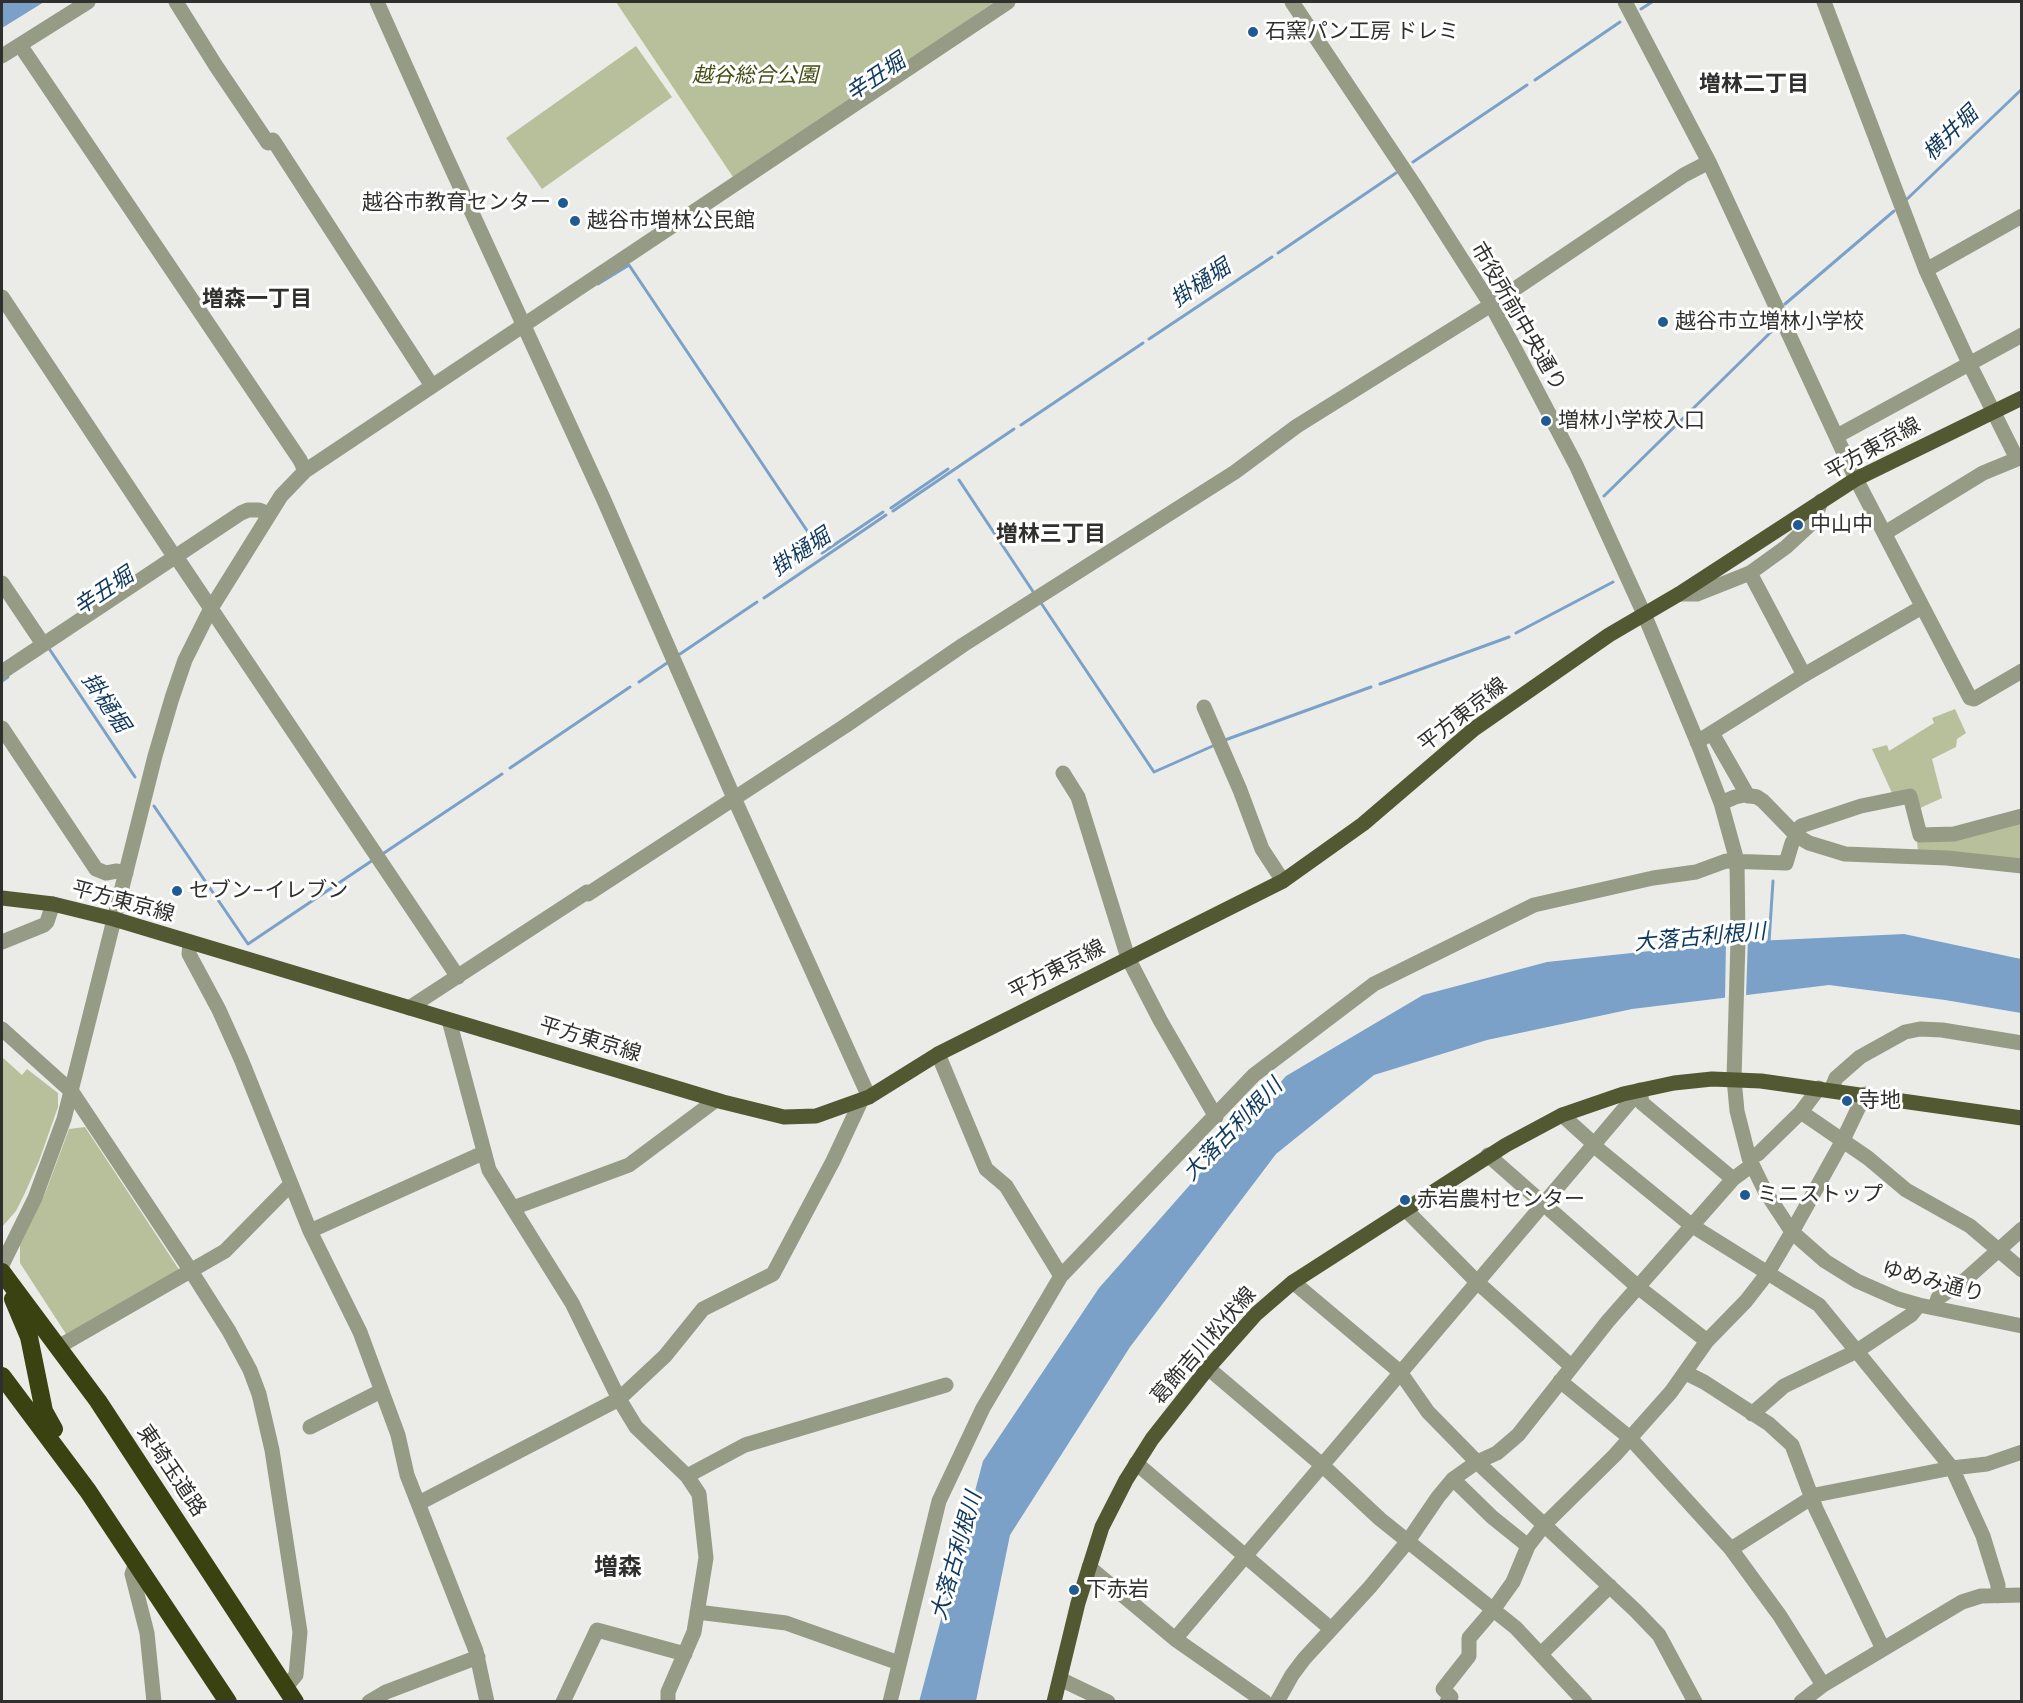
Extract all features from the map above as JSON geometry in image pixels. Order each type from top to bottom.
[{"type":"highway","name":"東埼玉道路","points":[[2,1273],[98,1401],[290,1694]]},
{"type":"highway","points":[[2,1273],[29,1337],[44,1411],[59,1437],[75,1474]]},
{"type":"highway","points":[[2,1378],[75,1474],[228,1701]]},
{"type":"main road","name":"平方東京線","points":[[2,898],[53,904],[114,919],[716,1100],[784,1117],[816,1116],[865,1099],[938,1054],[1282,881],[1363,824],[1474,729],[1609,636],[1679,594],[1856,479],[2022,398]]},
{"type":"main road","name":"葛飾吉川松伏線","points":[[1054,1701],[1089,1567],[1102,1527],[1136,1463],[1152,1439],[1208,1368],[1256,1314],[1293,1282],[1488,1155],[1562,1115],[1640,1090],[1674,1083],[1734,1079],[1865,1094],[2022,1118]]},
{"type":"street","points":[[2,56],[87,2]]},
{"type":"street","points":[[176,2],[216,66],[271,141],[432,386]]},
{"type":"street","points":[[377,2],[603,498],[865,1099],[773,1274],[703,1309],[665,1356],[619,1399],[419,1503]]},
{"type":"street","points":[[2,1265],[44,1177],[72,1092],[155,756],[185,660],[210,610],[281,496],[305,471],[1008,2]]},
{"type":"street","name":"市役所前中央通り","points":[[1292,2],[1417,189],[1491,305],[1576,465],[1644,614],[1721,803],[1737,861],[1736,1016]]},
{"type":"street","points":[[1626,2],[1709,162],[1856,479],[1970,698],[1974,699],[2022,671]]},
{"type":"street","points":[[1824,2],[1926,270],[1969,363],[2019,458],[1983,473],[1885,533]]},
{"type":"street","points":[[20,45],[305,471]]},
{"type":"street","points":[[409,1008],[845,726],[963,645],[1235,472],[1297,426],[1491,305],[1684,175],[1709,162]]},
{"type":"street","points":[[1926,270],[2022,216]]},
{"type":"street","points":[[4,306],[458,977]]},
{"type":"street","points":[[1836,436],[2022,335]]},
{"type":"street","points":[[1679,594],[1698,594],[1750,573],[1786,547],[1814,521],[1821,501]]},
{"type":"street","points":[[2,672],[241,513],[248,510],[259,510],[269,514]]},
{"type":"street","points":[[1750,573],[1804,675]]},
{"type":"street","points":[[2,583],[43,644]]},
{"type":"street","points":[[1697,742],[1804,675],[1922,607]]},
{"type":"street","points":[[1204,708],[1240,790],[1262,849],[1282,881]]},
{"type":"street","points":[[2,728],[96,869],[106,873],[117,871],[126,873]]},
{"type":"street","points":[[1712,734],[1748,796]]},
{"type":"street","points":[[1063,773],[1078,797],[1128,958],[1160,1020],[1216,1117]]},
{"type":"street","points":[[890,1701],[939,1501],[983,1408],[1061,1276],[1254,1075],[1374,984],[1534,905],[1653,878],[1696,872],[1726,861],[1786,863],[1792,843],[1801,826],[1861,806],[1910,796],[1920,835],[1954,834],[2022,816]]},
{"type":"street","points":[[1721,803],[1735,797],[1757,797],[1797,836],[1809,843],[1845,854],[1947,858],[2022,866]]},
{"type":"street","points":[[2,942],[44,925],[53,904]]},
{"type":"street","points":[[190,942],[189,954],[219,1010],[310,1231],[360,1332],[398,1435],[407,1475],[478,1658],[487,1701]]},
{"type":"street","name":"ゆめみ通り","points":[[1736,1016],[1734,1079],[1737,1111],[1751,1161],[1765,1191],[1792,1232],[1825,1261],[1857,1281],[1898,1299],[2022,1326]]},
{"type":"street","points":[[449,1020],[489,1170],[572,1303],[619,1399],[636,1427],[687,1476],[699,1494],[706,1558],[694,1632],[668,1692],[668,1701]]},
{"type":"street","points":[[2,1029],[72,1092],[191,1271],[241,1352],[259,1394],[267,1423],[300,1632],[296,1675],[290,1694]]},
{"type":"street","points":[[1277,1701],[1304,1659],[1370,1587],[1408,1541],[1453,1479],[1477,1462],[1497,1453],[1518,1435],[1571,1366],[1691,1226],[1733,1179],[1836,1078],[1860,1057],[1905,1032],[1920,1029],[1942,1030],[2022,1043]]},
{"type":"street","points":[[938,1054],[986,1169],[1006,1186],[1061,1276]]},
{"type":"street","points":[[1175,1639],[1640,1090]]},
{"type":"street","points":[[1640,1090],[1642,1103],[1733,1179]]},
{"type":"street","points":[[1447,1701],[1451,1697],[1443,1689],[1469,1656],[1469,1638],[1513,1582],[1528,1546],[1545,1524],[1630,1438],[1686,1373],[1707,1341],[1746,1301],[1767,1274],[1842,1142],[1865,1094]]},
{"type":"street","points":[[513,1208],[629,1165],[716,1100]]},
{"type":"street","points":[[1801,1113],[1868,1158],[1906,1190],[1970,1227],[2022,1270]]},
{"type":"street","points":[[1562,1115],[1691,1226],[1819,1305],[1952,1468],[1983,1536],[1998,1585],[1998,1596]]},
{"type":"street","points":[[310,1231],[483,1154]]},
{"type":"street","points":[[1488,1155],[1638,1287],[1707,1341]]},
{"type":"street","points":[[65,1343],[225,1251],[291,1184]]},
{"type":"street","points":[[1405,1209],[1477,1282],[1571,1366]]},
{"type":"street","points":[[1935,1308],[1938,1298],[1965,1280],[2022,1229]]},
{"type":"street","points":[[1293,1282],[1400,1372],[1428,1412],[1477,1462],[1545,1524],[1659,1635],[1695,1701]]},
{"type":"street","points":[[1752,1414],[1784,1386],[1857,1351],[1911,1315],[1919,1305]]},
{"type":"street","points":[[1208,1368],[1322,1465],[1380,1519],[1516,1629],[1585,1701]]},
{"type":"street","points":[[1686,1373],[1704,1382],[1781,1433],[1792,1445],[1811,1497],[1883,1648]]},
{"type":"street","points":[[1560,1382],[1630,1438],[1731,1549],[1780,1616],[1823,1685]]},
{"type":"street","points":[[687,1476],[745,1445],[946,1385]]},
{"type":"street","points":[[310,1427],[381,1391]]},
{"type":"street","points":[[1731,1549],[1811,1497],[1952,1468],[1987,1464],[2022,1452]]},
{"type":"street","points":[[1136,1463],[1331,1629]]},
{"type":"street","points":[[1453,1479],[1492,1517],[1528,1546]]},
{"type":"street","points":[[136,1563],[132,1574],[147,1633],[154,1701]]},
{"type":"street","points":[[1089,1567],[1175,1639],[1265,1701]]},
{"type":"street","points":[[1541,1654],[1610,1586]]},
{"type":"street","points":[[1803,1701],[1823,1685],[1962,1602],[1981,1596],[2022,1595]]},
{"type":"street","points":[[697,1612],[786,1623],[899,1663]]},
{"type":"street","points":[[563,1701],[597,1630],[685,1654]]},
{"type":"street","points":[[369,1701],[389,1697],[478,1658]]},
{"type":"street","points":[[1060,1679],[1108,1701]]},
{"type":"green space","name":"越谷総合公園","points":[[616,2],[994,2],[735,180]]},
{"type":"green space","points":[[636,46],[672,97],[542,189],[506,138]]},
{"type":"green space","points":[[1955,709],[1966,733],[1957,739],[1956,747],[1932,759],[1942,798],[1918,809],[1892,793],[1872,749],[1887,745],[1889,751],[1934,723],[1932,718]]},
{"type":"green space","points":[[2021,822],[2021,860],[1918,851],[1917,841]]},
{"type":"green space","points":[[2,1057],[22,1075],[27,1069],[58,1093],[58,1107],[25,1193],[16,1211],[2,1227]]},
{"type":"green space","points":[[85,1127],[180,1271],[66,1334],[20,1263],[20,1245],[46,1191],[69,1129]]},
{"type":"water","points":[[2,2],[44,2],[2,28]]},
{"type":"water","points":[[1904,934],[2021,959],[2021,1013],[1945,1000],[1829,985],[1632,1009],[1487,1040],[1374,1075],[1276,1154],[1130,1347],[1010,1535],[976,1701],[919,1702],[983,1461],[1099,1288],[1286,1076],[1423,995],[1547,962],[1735,942]]},
{"type":"pier","points":[[1748,938],[1746,998],[1725,1001],[1726,940]]},
{"type":"waterway","name":"掛樋堀","points":[[1641,9],[1652,2]]},
{"type":"waterway","name":"掛樋堀","points":[[1535,80],[1620,22]]},
{"type":"waterway","name":"掛樋堀","points":[[1413,162],[1527,85]]},
{"type":"waterway","name":"横井堀","points":[[1906,200],[2022,89]]},
{"type":"waterway","name":"掛樋堀","points":[[1278,253],[1396,173]]},
{"type":"waterway","name":"横井堀","points":[[1785,304],[1894,211]]},
{"type":"waterway","name":"掛樋堀","points":[[1149,339],[1272,257]]},
{"type":"waterway","points":[[598,284],[629,265],[822,553],[883,512]]},
{"type":"waterway","name":"横井堀","points":[[1604,496],[1773,330]]},
{"type":"waterway","name":"掛樋堀","points":[[1021,425],[1143,343]]},
{"type":"waterway","name":"掛樋堀","points":[[893,511],[1014,429]]},
{"type":"waterway","name":"掛樋堀","points":[[891,508],[948,469]]},
{"type":"waterway","points":[[959,480],[1034,593]]},
{"type":"waterway","name":"掛樋堀","points":[[764,598],[886,515]]},
{"type":"waterway","points":[[1516,633],[1613,582]]},
{"type":"waterway","name":"掛樋堀","points":[[680,654],[757,602]]},
{"type":"waterway","points":[[1041,603],[1154,772],[1215,745]]},
{"type":"waterway","points":[[1380,684],[1509,637]]},
{"type":"waterway","name":"掛樋堀","points":[[48,647],[135,777]]},
{"type":"waterway","name":"掛樋堀","points":[[639,682],[667,663]]},
{"type":"waterway","name":"辛丑堀","points":[[2,681],[8,677]]},
{"type":"waterway","name":"掛樋堀","points":[[510,768],[630,687]]},
{"type":"waterway","points":[[1225,740],[1371,687]]},
{"type":"waterway","name":"掛樋堀","points":[[381,855],[502,774]]},
{"type":"waterway","name":"掛樋堀","points":[[154,806],[248,944],[373,860]]},
{"type":"waterway","name":"大落古利根川","points":[[1769,942],[1773,881]]},
{"type":"place","name":"石窯パン工房 ドレミ","points":[[1253,32]]},
{"type":"place","name":"越谷市教育センター","points":[[563,203]]},
{"type":"place","name":"越谷市増林公民館","points":[[575,221]]},
{"type":"place","name":"越谷市立増林小学校","points":[[1663,322]]},
{"type":"place","name":"増林小学校入口","points":[[1546,421]]},
{"type":"place","name":"中山中","points":[[1798,525]]},
{"type":"place","name":"セブン-イレブン","points":[[177,891]]},
{"type":"place","name":"寺地","points":[[1847,1101]]},
{"type":"place","name":"ミニストップ","points":[[1745,1195]]},
{"type":"place","name":"赤岩農村センター","points":[[1405,1200]]},
{"type":"place","name":"下赤岩","points":[[1074,1590]]},
{"type":"district","name":"増林二丁目","points":[[1754,85]]},
{"type":"district","name":"増森一丁目","points":[[257,300]]},
{"type":"district","name":"増林三丁目","points":[[1051,535]]},
{"type":"district","name":"増森","points":[[618,1568]]}]
